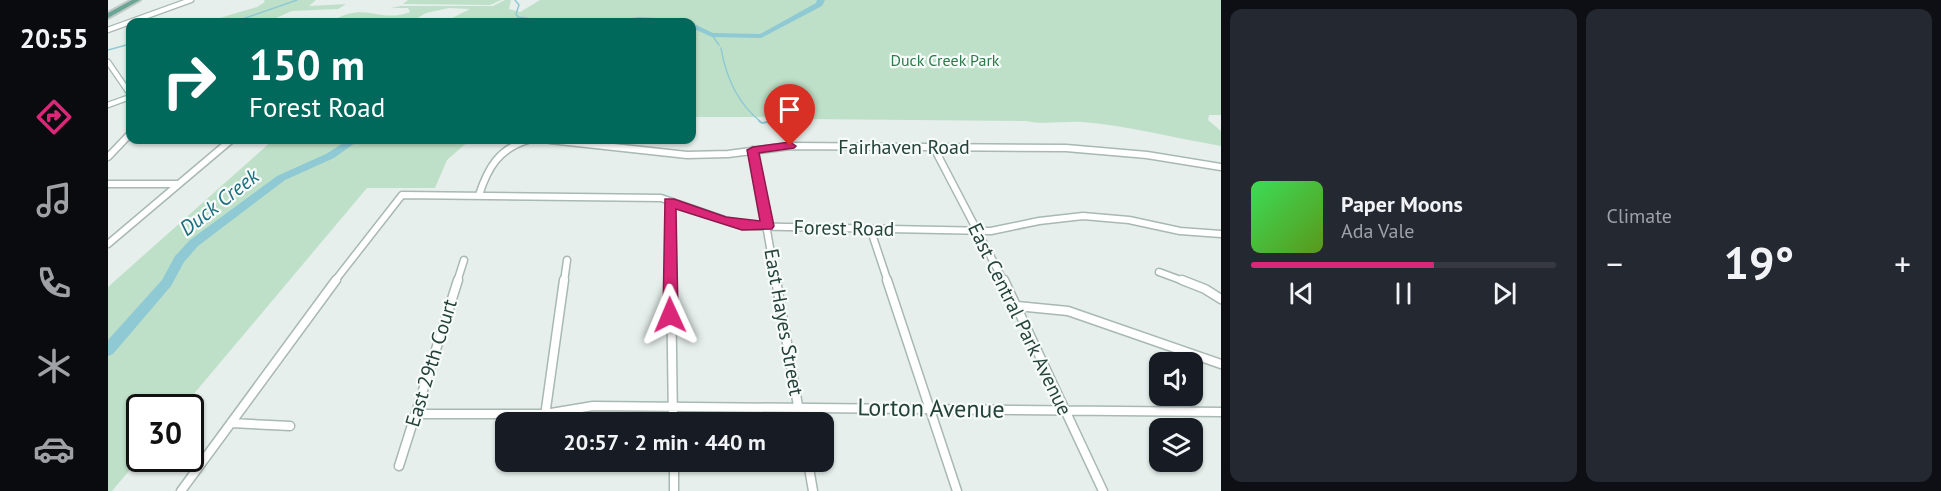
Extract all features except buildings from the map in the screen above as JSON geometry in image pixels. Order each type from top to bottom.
[{"type":"main road","points":[[108,9],[123,0]]},
{"type":"main road","points":[[108,16],[137,0]]},
{"type":"street","points":[[141,18],[191,0]]},
{"type":"street","points":[[108,30],[126,23]]},
{"type":"street","points":[[108,62],[111,71],[126,91]]},
{"type":"street","points":[[108,105],[126,98]]},
{"type":"street","points":[[108,157],[126,139]]},
{"type":"street","points":[[108,244],[226,144]]},
{"type":"street","points":[[479,195],[493,158],[512,144]]},
{"type":"street","name":"Fairhaven Road","points":[[587,144],[687,155],[790,146],[1066,148],[1147,155],[1221,167]]},
{"type":"street","name":"East Central Park Avenue","points":[[934,148],[1017,306],[1103,491]]},
{"type":"street","name":"East Hayes Street","points":[[753,150],[799,412]]},
{"type":"street","points":[[108,184],[179,184]]},
{"type":"street","name":"Forest Road","points":[[181,491],[397,198],[412,194],[638,196],[670,202],[742,226],[977,231],[1083,216],[1129,220],[1180,231],[1221,234]]},
{"type":"street","points":[[670,202],[672,412]]},
{"type":"street","points":[[870,228],[957,491]]},
{"type":"street","name":"East 29th Court","points":[[399,466],[464,260]]},
{"type":"street","points":[[546,412],[567,260]]},
{"type":"street","points":[[1159,272],[1205,289],[1221,299]]},
{"type":"street","points":[[1017,306],[1068,311],[1221,364]]},
{"type":"street","name":"Lorton Avenue","points":[[571,412],[593,406],[1221,412]]},
{"type":"street","name":"Lorton Avenue","points":[[416,414],[495,417]]},
{"type":"street","points":[[231,423],[290,426]]},
{"type":"street","points":[[674,472],[674,491]]},
{"type":"street","points":[[810,472],[813,491]]},
{"type":"green space","points":[[264,0],[316,0],[309,6],[346,4],[338,9],[292,11],[276,18],[220,18],[257,7],[265,2]]},
{"type":"green space","points":[[408,0],[501,0],[490,5],[403,4]]},
{"type":"green space","name":"Duck Creek Park","points":[[505,0],[511,0],[509,9],[520,12],[540,0],[1221,0],[1221,115],[1209,115],[1208,120],[1221,131],[1221,146],[1135,129],[1082,122],[804,119],[783,123],[765,117],[696,117],[696,18],[452,18],[470,9],[449,8],[426,13],[418,18],[339,18],[362,12],[389,16],[410,12],[408,8],[391,8],[400,6],[493,6]]},
{"type":"green space","points":[[269,144],[465,144],[447,160],[435,188],[367,188],[194,394],[126,394],[126,472],[128,472],[112,491],[108,491],[108,287]]},
{"type":"waterway","points":[[245,18],[297,0]]},
{"type":"waterway","points":[[515,0],[519,5],[516,14],[518,17],[525,18]]},
{"type":"waterway","name":"Duck Creek","points":[[696,27],[712,35],[761,36],[819,4],[821,0]]},
{"type":"waterway","points":[[712,35],[719,45]]},
{"type":"waterway","points":[[108,50],[126,45]]},
{"type":"waterway","points":[[721,48],[726,70],[734,89],[745,107],[761,122]]},
{"type":"waterway","points":[[766,122],[812,114]]},
{"type":"waterway","points":[[759,121],[762,123],[775,121]]},
{"type":"waterway","name":"Duck Creek","points":[[108,350],[167,283],[179,259],[194,243],[281,178],[330,156],[348,144]]},
{"type":"route","points":[[670,315],[670,202],[742,226],[767,226],[753,150],[790,146]]}]
